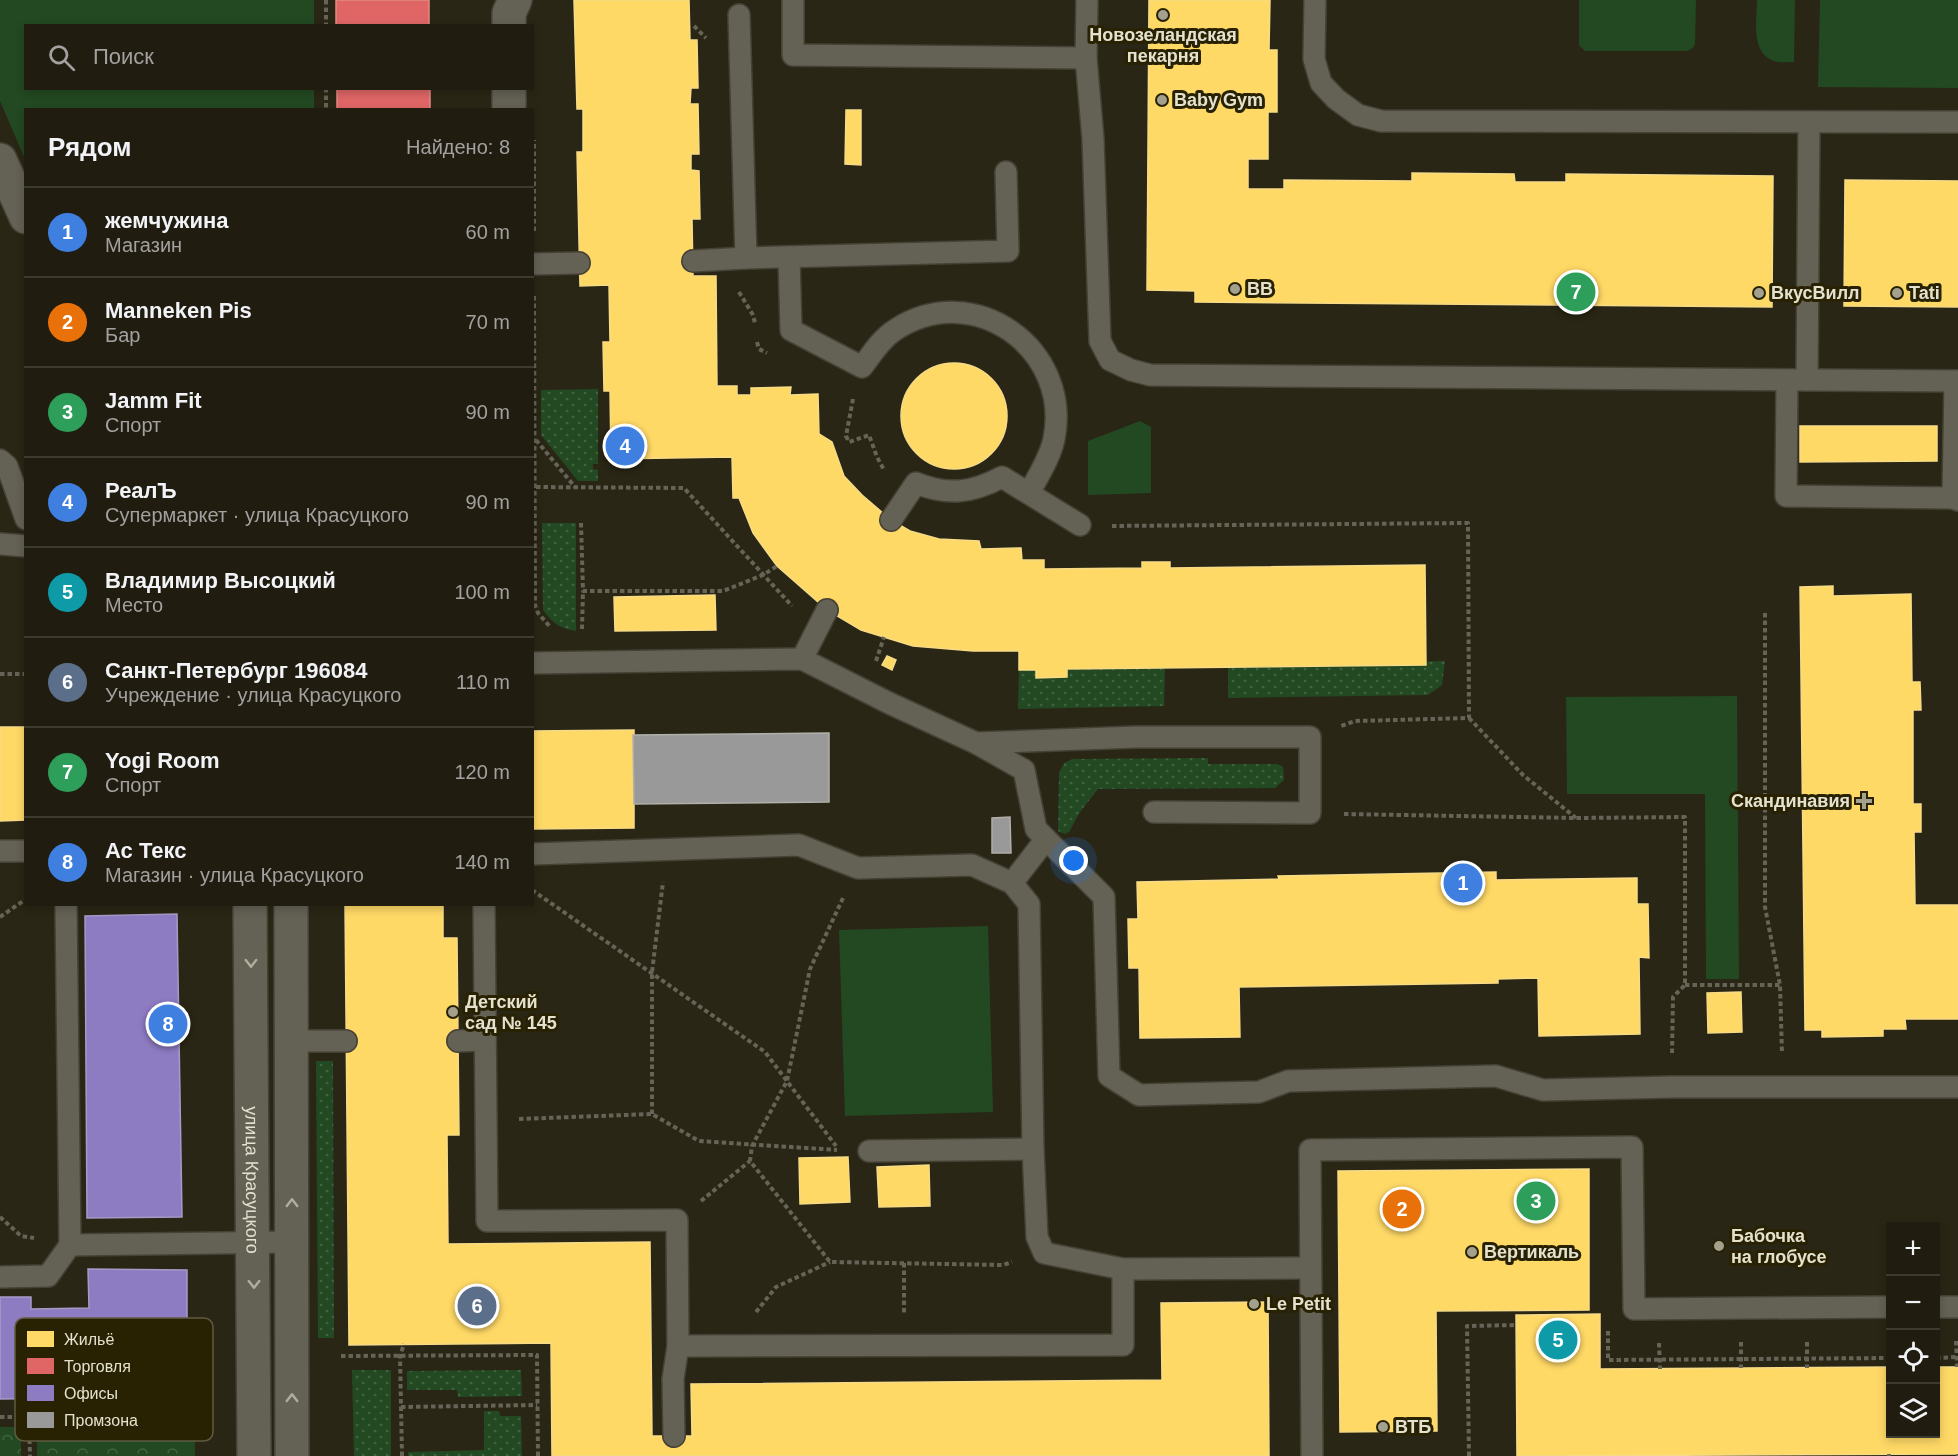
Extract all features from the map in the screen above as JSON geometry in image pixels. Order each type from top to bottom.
[{"type":"street","points":[[509,24],[509,13],[515,0]]},
{"type":"street","points":[[509,90],[509,108]]},
{"type":"street","points":[[0,160],[24,213]]},
{"type":"street","name":"улица Красуцкого","points":[[250,906],[254,1456]]},
{"type":"street","points":[[291,906],[292,1456]]},
{"type":"lane","points":[[793,0],[793,56],[1086,58]]},
{"type":"lane","points":[[1087,0],[1086,58],[1093,139],[1100,341],[1110,360],[1131,370],[1150,375],[1797,380],[1957,381],[1955,499],[1786,496],[1797,380],[1809,122]]},
{"type":"lane","points":[[1315,0],[1314,59],[1320,83],[1336,99],[1358,115],[1381,121],[1958,122]]},
{"type":"lane","points":[[739,15],[746,258]]},
{"type":"lane","points":[[693,261],[1008,251],[1006,172]]},
{"type":"lane","points":[[789,257],[791,330],[862,367],[876,347],[895,330],[917,319],[941,313],[966,313],[990,319],[1012,331],[1030,348],[1045,368],[1054,391],[1056,416],[1053,441],[1029,493]]},
{"type":"lane","points":[[534,264],[579,263]]},
{"type":"lane","points":[[0,460],[7,466],[24,513]]},
{"type":"lane","points":[[891,520],[916,483],[933,490],[956,491],[982,487],[1002,477],[1080,525]]},
{"type":"lane","points":[[0,544],[24,546]]},
{"type":"lane","points":[[802,659],[827,610]]},
{"type":"lane","points":[[534,663],[802,659],[975,743],[1024,770],[1036,829],[1104,897],[1109,1076],[1139,1095],[1259,1092],[1288,1080],[1496,1076],[1543,1090],[1672,1087],[1958,1087]]},
{"type":"lane","points":[[975,743],[1136,737],[1310,737],[1310,813],[1154,813]]},
{"type":"lane","points":[[1012,883],[1046,839]]},
{"type":"lane","points":[[534,855],[799,845],[858,868],[972,865],[1012,883],[1029,904],[1033,1149],[1037,1238],[1044,1253],[1123,1269],[1310,1268]]},
{"type":"lane","points":[[0,851],[24,851]]},
{"type":"lane","points":[[0,1277],[48,1276],[70,1245],[66,906]]},
{"type":"lane","points":[[484,906],[487,1221],[677,1220],[678,1347],[673,1378],[674,1436]]},
{"type":"lane","points":[[458,1041],[485,1040]]},
{"type":"lane","points":[[292,1041],[346,1041]]},
{"type":"lane","points":[[1312,1456],[1310,1150],[1632,1148],[1634,1309],[1886,1307]]},
{"type":"lane","points":[[869,1151],[1033,1149]]},
{"type":"lane","points":[[70,1245],[292,1242]]},
{"type":"lane","points":[[678,1347],[1123,1345],[1123,1269]]},
{"type":"lane","points":[[1940,1307],[1958,1307]]},
{"type":"path","points":[[326,0],[326,24]]},
{"type":"path","points":[[326,90],[326,108]]},
{"type":"path","points":[[534,352],[536,605],[546,624],[557,632],[578,638],[602,662]]},
{"type":"path","points":[[846,436],[849,442],[869,435],[877,457],[886,472],[881,477]]},
{"type":"path","points":[[535,439],[575,488]]},
{"type":"path","points":[[578,638],[582,632],[581,523]]},
{"type":"path","points":[[1109,526],[1468,524],[1469,718],[1523,775],[1576,818]]},
{"type":"path","points":[[583,591],[723,591],[777,567]]},
{"type":"path","points":[[1765,613],[1765,907],[1780,985],[1782,1088]]},
{"type":"path","points":[[874,668],[884,637]]},
{"type":"path","points":[[0,674],[24,674]]},
{"type":"path","points":[[1310,737],[1355,722],[1469,718]]},
{"type":"path","points":[[1310,813],[1576,818],[1685,817],[1685,985]]},
{"type":"path","points":[[652,1114],[652,972],[666,850]]},
{"type":"path","points":[[677,1220],[750,1161],[752,1146],[786,1080],[810,969],[858,868]]},
{"type":"path","points":[[486,1120],[652,1114],[699,1141],[839,1150],[765,1052],[534,891]]},
{"type":"path","points":[[0,917],[24,901]]},
{"type":"path","points":[[1672,1087],[1673,997],[1685,985],[1780,985]]},
{"type":"path","points":[[750,1161],[830,1262]]},
{"type":"path","points":[[0,1217],[21,1236]]},
{"type":"path","points":[[726,1347],[776,1287],[830,1262],[1003,1265],[1044,1253]]},
{"type":"path","points":[[904,1263],[905,1346]]},
{"type":"path","points":[[1608,1324],[1608,1360],[1886,1358]]},
{"type":"path","points":[[1468,1456],[1467,1326],[1517,1325]]},
{"type":"path","points":[[402,1456],[400,1356],[404,1344]]},
{"type":"path","points":[[341,1356],[537,1355],[538,1456]]},
{"type":"path","points":[[1940,1358],[1958,1358]]},
{"type":"path","points":[[401,1407],[537,1405]]},
{"type":"path","points":[[30,1441],[30,1456]]},
{"type":"green space","points":[[0,0],[314,0],[314,24],[24,24],[24,90],[314,90],[314,108],[24,108],[24,157],[0,101]]},
{"type":"green space","points":[[1579,0],[1696,0],[1695,44],[1687,51],[1585,51],[1579,45]]},
{"type":"green space","points":[[1757,0],[1795,0],[1794,62],[1774,61],[1761,51],[1756,26]]},
{"type":"green space","points":[[1820,0],[1958,0],[1958,88],[1818,87]]},
{"type":"green space","points":[[598,389],[598,464],[593,464],[593,469],[598,470],[598,481],[578,481],[541,435],[541,390]]},
{"type":"green space","points":[[1140,421],[1151,427],[1151,493],[1088,495],[1088,441]]},
{"type":"green space","points":[[542,523],[576,523],[576,631],[557,625],[543,610]]},
{"type":"green space","points":[[1445,661],[1442,685],[1428,695],[1228,698],[1228,667]]},
{"type":"green space","points":[[1165,668],[1164,706],[1018,709],[1019,670]]},
{"type":"green space","points":[[1737,696],[1739,979],[1706,979],[1705,794],[1567,794],[1566,697]]},
{"type":"green space","points":[[1208,758],[1208,764],[1277,764],[1283,767],[1284,780],[1275,788],[1098,789],[1080,812],[1069,832],[1065,834],[1058,831],[1059,773],[1064,763],[1073,759]]},
{"type":"green space","points":[[988,926],[993,1112],[845,1116],[839,930]]},
{"type":"green space","points":[[316,1061],[333,1061],[334,1338],[318,1338]]},
{"type":"green space","points":[[352,1370],[391,1370],[391,1456],[354,1456]]},
{"type":"green space","points":[[521,1370],[522,1396],[458,1397],[457,1390],[407,1390],[407,1371]]},
{"type":"green space","points":[[484,1411],[499,1411],[500,1416],[521,1416],[522,1456],[408,1456],[408,1452],[484,1450]]},
{"type":"green space","points":[[0,1427],[15,1427],[15,1441],[21,1441],[21,1456],[0,1456]]},
{"type":"green space","points":[[37,1441],[195,1441],[195,1456],[37,1456]]},
{"type":"building: Жильё","points":[[574,0],[689,0],[690,40],[697,40],[698,88],[691,88],[690,104],[698,104],[699,154],[691,154],[691,170],[699,171],[700,219],[692,219],[693,276],[716,276],[717,386],[737,386],[737,395],[751,395],[751,388],[791,387],[790,395],[818,394],[819,434],[832,442],[844,476],[891,520],[910,531],[939,539],[979,541],[981,549],[1021,548],[1022,560],[1044,560],[1044,569],[1142,568],[1142,562],[1170,562],[1170,568],[1425,565],[1426,665],[1067,669],[1067,677],[1036,678],[1036,670],[1019,670],[1019,651],[973,651],[913,646],[861,630],[827,610],[777,566],[753,533],[739,498],[733,498],[732,457],[611,459],[610,391],[604,391],[603,342],[610,342],[609,285],[580,286],[577,152],[583,152],[583,109],[577,109]]},
{"type":"building: Жильё","points":[[1149,0],[1270,0],[1269,50],[1277,50],[1277,112],[1268,112],[1268,159],[1248,159],[1248,189],[1284,189],[1284,180],[1412,181],[1412,173],[1514,174],[1515,182],[1566,182],[1566,174],[1773,176],[1772,307],[1195,302],[1195,291],[1147,290]]},
{"type":"building: Жильё","points":[[846,110],[861,110],[861,165],[845,164]]},
{"type":"building: Жильё","points":[[1845,180],[1958,181],[1958,307],[1844,306]]},
{"type":"building: Жильё","points":[[954,363],[974,367],[992,378],[1003,396],[1007,416],[1003,436],[992,454],[974,465],[954,469],[934,465],[916,454],[905,436],[901,416],[905,396],[916,378],[934,367]]},
{"type":"building: Жильё","points":[[1800,426],[1937,426],[1937,461],[1800,462]]},
{"type":"building: Жильё","points":[[1833,586],[1833,596],[1911,594],[1912,682],[1920,682],[1921,710],[1913,710],[1913,804],[1921,804],[1921,832],[1914,832],[1915,905],[1958,905],[1958,1019],[1905,1019],[1906,1029],[1883,1029],[1883,1036],[1822,1037],[1822,1030],[1805,1030],[1800,587]]},
{"type":"building: Жильё","points":[[715,595],[716,630],[615,631],[614,597]]},
{"type":"building: Жильё","points":[[887,656],[896,660],[892,670],[882,665]]},
{"type":"building: Жильё","points":[[0,727],[24,727],[24,820],[0,821]]},
{"type":"building: Жильё","points":[[634,730],[634,828],[534,829],[534,731]]},
{"type":"building: Жильё","points":[[1496,872],[1496,880],[1637,878],[1637,904],[1648,904],[1649,958],[1639,957],[1640,1034],[1539,1036],[1538,978],[1498,979],[1498,983],[1239,987],[1240,1037],[1140,1038],[1139,968],[1129,968],[1128,919],[1138,919],[1137,882],[1279,879],[1278,876]]},
{"type":"building: Жильё","points":[[345,906],[443,906],[443,938],[457,938],[459,1135],[447,1135],[448,1244],[650,1242],[652,1436],[692,1436],[691,1384],[1162,1380],[1161,1303],[1268,1302],[1269,1456],[552,1456],[551,1343],[349,1345]]},
{"type":"building: Жильё","points":[[1741,992],[1742,1032],[1708,1033],[1707,993]]},
{"type":"building: Жильё","points":[[848,1157],[850,1202],[800,1204],[799,1158]]},
{"type":"building: Жильё","points":[[929,1165],[930,1206],[879,1207],[877,1167]]},
{"type":"building: Жильё","points":[[1589,1169],[1589,1310],[1436,1311],[1437,1431],[1340,1432],[1338,1171]]},
{"type":"building: Жильё","points":[[1600,1314],[1600,1369],[1886,1367],[1886,1438],[1940,1438],[1940,1367],[1958,1367],[1958,1454],[1517,1456],[1516,1315]]},
{"type":"building: Торговля","points":[[336,0],[429,0],[429,24],[336,24]]},
{"type":"building: Торговля","points":[[337,90],[430,90],[430,108],[337,108]]},
{"type":"building: Офисы","points":[[177,914],[182,1217],[87,1218],[85,916]]},
{"type":"building: Офисы","points":[[88,1269],[187,1270],[187,1318],[15,1318],[15,1399],[0,1399],[0,1297],[31,1297],[31,1309],[89,1308]]},
{"type":"building: Промзона","points":[[829,733],[829,802],[634,804],[633,735]]},
{"type":"building: Промзона","points":[[1010,817],[1011,853],[992,853],[992,818]]},
{"type":"place","name":"Новозеландская пекарня","points":[[1163,15]]},
{"type":"place","name":"Baby Gym","points":[[1162,100]]},
{"type":"place","name":"BB","points":[[1235,289]]},
{"type":"place","name":"Yogi Room","points":[[1576,292]]},
{"type":"place","name":"ВкусВилл","points":[[1759,293]]},
{"type":"place","name":"Tati","points":[[1897,293]]},
{"type":"place","name":"РеалЪ","points":[[625,446]]},
{"type":"place","name":"Скандинавия","points":[[1864,801]]},
{"type":"place","name":"жемчужина","points":[[1463,883]]},
{"type":"place","name":"Детский сад № 145","points":[[453,1012]]},
{"type":"place","name":"Ас Текс","points":[[168,1024]]},
{"type":"place","name":"Jamm Fit","points":[[1536,1201]]},
{"type":"place","name":"Manneken Pis","points":[[1402,1209]]},
{"type":"place","name":"Бабочка на глобусе","points":[[1719,1246]]},
{"type":"place","name":"Вертикаль","points":[[1472,1252]]},
{"type":"place","name":"Le Petit","points":[[1254,1304]]},
{"type":"place","name":"Санкт-Петербург 196084","points":[[477,1306]]},
{"type":"place","name":"Владимир Высоцкий","points":[[1558,1340]]},
{"type":"place","name":"ВТБ","points":[[1383,1427]]}]
